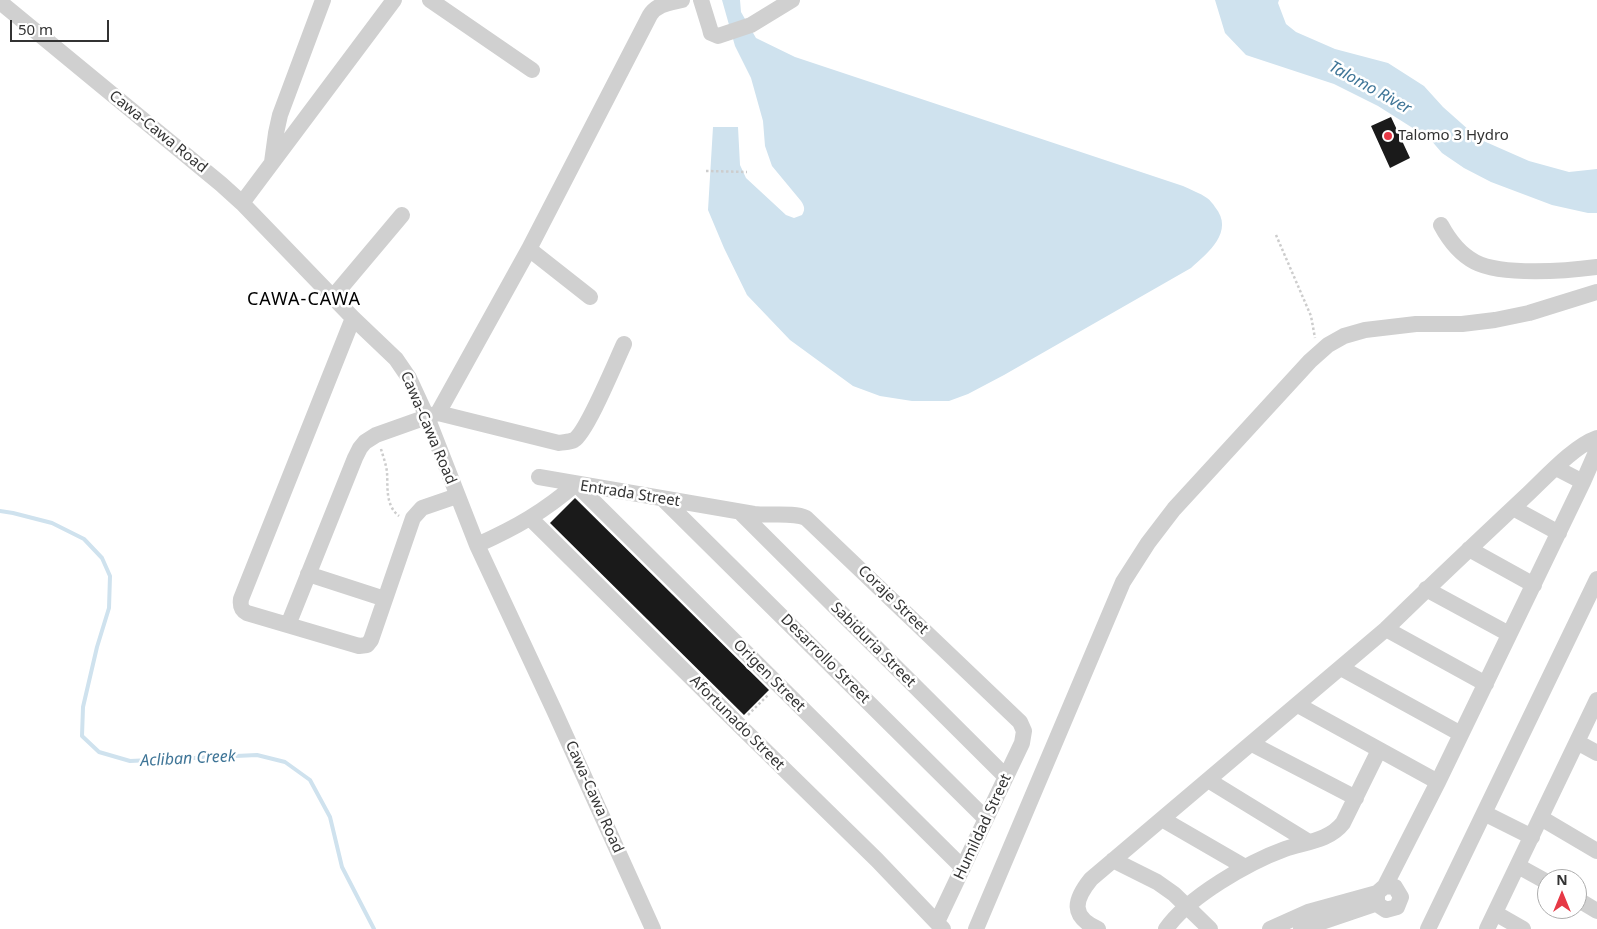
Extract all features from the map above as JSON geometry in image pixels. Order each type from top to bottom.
[{"type":"street","points":[[271,164],[280,115],[323,0]]},
{"type":"street","points":[[242,203],[394,0]]},
{"type":"street","points":[[430,0],[532,70]]},
{"type":"street","points":[[432,415],[529,248],[653,10],[660,5],[682,0]]},
{"type":"street","points":[[701,0],[711,33],[718,36],[751,26],[792,0]]},
{"type":"street","name":"Cawa-Cawa Road","points":[[0,2],[242,203],[403,368],[432,415],[457,496],[477,545],[653,929]]},
{"type":"street","points":[[333,297],[402,215]]},
{"type":"street","points":[[1441,226],[1448,238],[1461,252],[1475,262],[1488,266],[1511,270],[1540,271],[1597,267]]},
{"type":"street","points":[[529,248],[590,297]]},
{"type":"street","points":[[976,929],[1123,582],[1148,543],[1174,509],[1278,395],[1318,354],[1344,336],[1364,330],[1416,324],[1462,324],[1495,320],[1530,313],[1597,292]]},
{"type":"street","points":[[353,318],[241,600],[240,604],[243,611],[359,646],[367,645],[371,640],[417,512],[422,508],[457,496]]},
{"type":"street","points":[[288,625],[360,448],[365,442],[376,435],[432,415],[559,443],[568,442],[575,439],[584,427],[624,344]]},
{"type":"street","points":[[1098,929],[1084,921],[1078,914],[1078,898],[1091,879],[1386,629],[1426,589],[1556,468],[1582,446],[1597,438]]},
{"type":"street","points":[[1300,929],[1379,894],[1438,782],[1559,533],[1597,450]]},
{"type":"street","points":[[1556,468],[1583,482]]},
{"type":"street","points":[[538,477],[576,484]]},
{"type":"street","name":"Entrada Street","points":[[477,545],[531,519],[576,484],[740,512]]},
{"type":"street","name":"Origen Street","points":[[576,484],[963,868]]},
{"type":"street","name":"Desarrollo Street","points":[[663,499],[986,820]]},
{"type":"street","points":[[1513,508],[1559,533]]},
{"type":"street","name":"Coraje Street","points":[[740,512],[767,516],[799,515],[806,518],[1020,722],[1024,731]]},
{"type":"street","name":"Sabiduria Street","points":[[740,512],[1006,777]]},
{"type":"street","name":"Afortunado Street","points":[[531,519],[877,860],[940,925]]},
{"type":"street","points":[[1469,549],[1534,585]]},
{"type":"street","points":[[308,574],[385,599]]},
{"type":"street","points":[[1428,929],[1597,579]]},
{"type":"street","points":[[1426,589],[1510,634]]},
{"type":"street","points":[[1386,629],[1486,684]]},
{"type":"street","points":[[1341,668],[1461,734]]},
{"type":"street","points":[[1487,929],[1597,700]]},
{"type":"street","points":[[1298,705],[1438,782]]},
{"type":"street","name":"Humildad Street","points":[[940,925],[963,868],[1022,743],[1024,731]]},
{"type":"street","points":[[1577,742],[1597,754]]},
{"type":"street","points":[[1252,744],[1356,798]]},
{"type":"street","points":[[1166,929],[1187,906],[1245,867],[1286,849],[1330,835],[1338,830],[1379,750]]},
{"type":"street","points":[[1208,780],[1310,842]]},
{"type":"street","points":[[1484,813],[1532,837]]},
{"type":"street","points":[[1541,818],[1597,851]]},
{"type":"street","points":[[1162,819],[1245,867]]},
{"type":"street","points":[[1113,860],[1156,882],[1187,906],[1210,929]]},
{"type":"street","points":[[1518,866],[1537,876]]},
{"type":"street","points":[[1270,929],[1308,912],[1379,894]]},
{"type":"street","points":[[1495,913],[1523,929]]},
{"type":"path","points":[[706,171],[746,172]]},
{"type":"path","points":[[1276,235],[1311,316],[1318,354]]},
{"type":"path","points":[[376,435],[385,462],[389,500],[392,509],[397,515],[412,522]]},
{"type":"path","points":[[738,725],[778,685]]},
{"type":"water","points":[[722,0],[740,0],[741,12],[756,38],[795,57],[1183,186],[1198,193],[1207,198],[1215,207],[1220,216],[1221,233],[1205,256],[1191,268],[968,394],[949,401],[912,401],[880,396],[853,386],[790,340],[747,295],[708,210],[713,127],[738,127],[740,165],[746,178],[786,215],[794,218],[802,215],[804,210],[801,201],[772,166],[765,146],[763,121],[751,78],[735,46]]},
{"type":"water","name":"Talomo River","points":[[1215,0],[1279,0],[1278,3],[1286,24],[1296,32],[1335,49],[1388,63],[1424,86],[1443,107],[1479,139],[1529,161],[1569,172],[1597,169],[1597,213],[1588,213],[1552,205],[1491,182],[1464,168],[1442,153],[1430,139],[1378,106],[1334,84],[1246,55],[1225,33]]},
{"type":"building","name":"Talomo 3 Hydro","points":[[1391,117],[1410,158],[1390,168],[1371,126]]},
{"type":"building","points":[[575,498],[769,690],[744,715],[550,523]]},
{"type":"waterway","name":"Acliban Creek","points":[[0,511],[52,523],[84,539],[102,558],[110,576],[109,608],[97,647],[83,707],[82,736],[99,752],[130,761],[257,755],[285,762],[310,780],[330,817],[342,867],[374,929]]},
{"type":"place","name":"Talomo 3 Hydro","points":[[1388,136]]},
{"type":"district","name":"CAWA-CAWA","points":[[304,300]]}]
